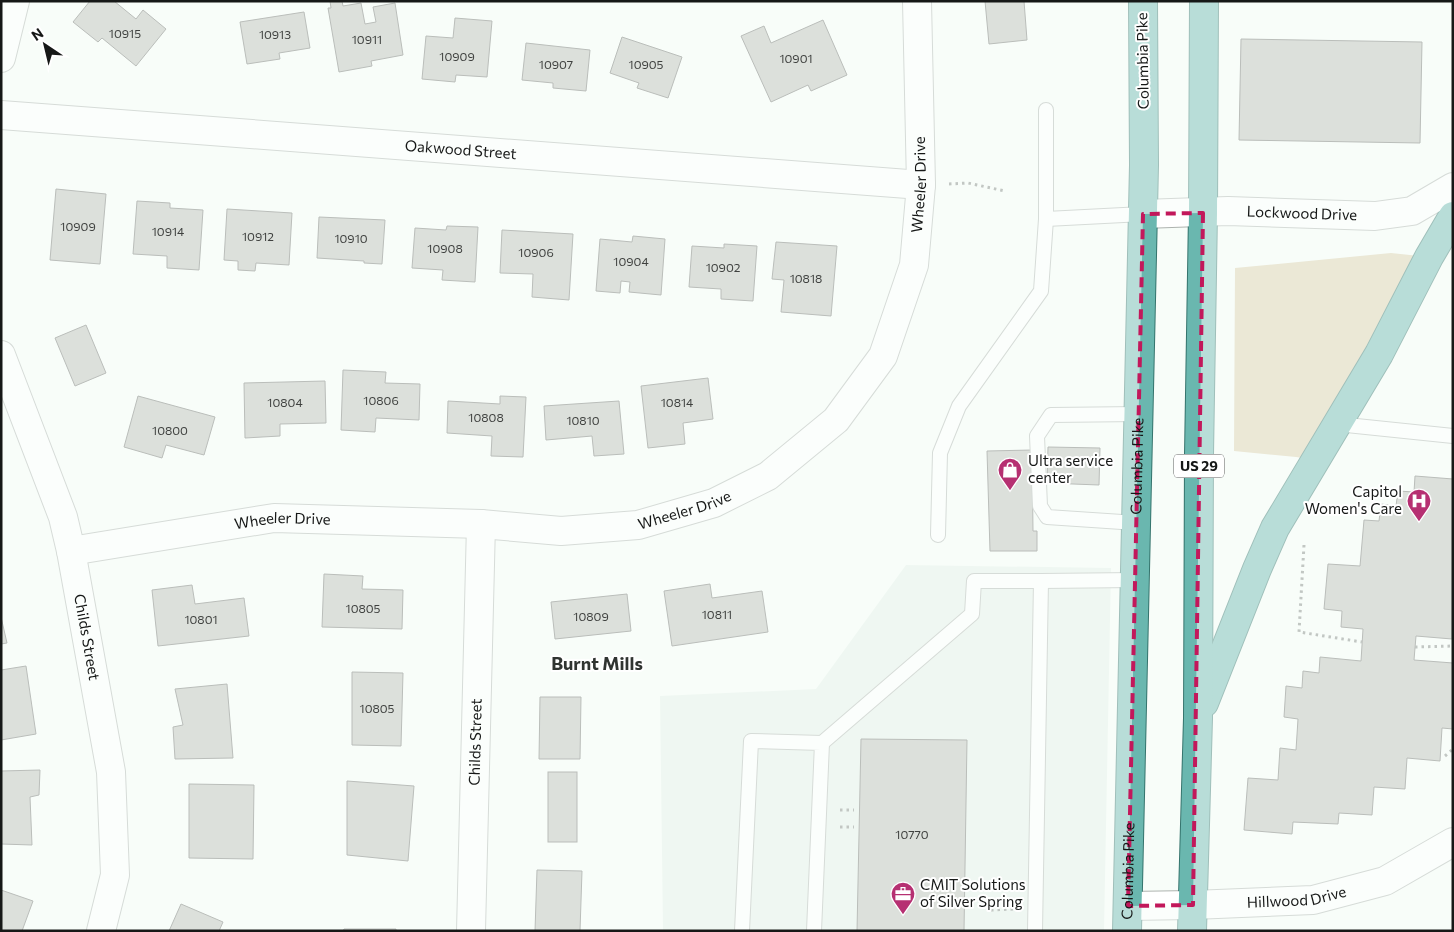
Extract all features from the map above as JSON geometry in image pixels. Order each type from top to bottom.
[{"type":"highway","name":"Columbia Pike","points":[[1128,918],[1144,214],[1143,1]]},
{"type":"highway","name":"US 29","points":[[1192,918],[1198,718],[1204,1]]},
{"type":"highway","points":[[1198,718],[1275,528],[1379,354],[1429,257],[1453,216]]},
{"type":"street","points":[[1,58],[14,1]]},
{"type":"street","name":"Wheeler Drive","points":[[71,551],[274,518],[481,524],[561,531],[638,525],[714,503],[768,476],[836,420],[883,356],[914,265],[921,185],[917,1]]},
{"type":"street","name":"Oakwood Street","points":[[1,115],[921,185]]},
{"type":"street","name":"Lockwood Drive","points":[[1144,214],[1228,211],[1375,216],[1412,211],[1453,187]]},
{"type":"street","name":"Childs Street","points":[[1,355],[63,517],[112,772],[115,875],[101,931]]},
{"type":"street","name":"Childs Street","points":[[471,931],[481,524]]},
{"type":"street","name":"Hillwood Drive","points":[[1128,918],[1192,918],[1313,900],[1385,881],[1451,845]]},
{"type":"lane","points":[[938,535],[940,453],[958,406],[1041,291],[1046,219],[1046,110]]},
{"type":"lane","points":[[1046,219],[1144,214]]},
{"type":"lane","points":[[1137,523],[1047,517],[1040,506],[1037,436],[1051,415],[1139,414]]},
{"type":"lane","points":[[1337,424],[1453,436]]},
{"type":"lane","points":[[742,931],[751,741],[822,742],[972,614],[974,581],[1136,580]]},
{"type":"lane","points":[[1035,931],[1041,581]]},
{"type":"lane","points":[[814,931],[822,742]]},
{"type":"path","points":[[921,185],[968,183],[1005,191]]},
{"type":"path","points":[[1304,546],[1299,632],[1362,642]]},
{"type":"path","points":[[1415,647],[1453,646]]},
{"type":"path","points":[[1445,756],[1453,750]]},
{"type":"highlighted area","points":[[1203,213],[1193,905],[1128,906],[1143,214]]},
{"type":"shaded area","points":[[1391,253],[1429,257],[1316,460],[1234,451],[1235,268]]},
{"type":"shaded area","points":[[906,565],[1111,568],[1104,931],[663,931],[660,696],[816,689]]},
{"type":"building","points":[[90,1],[114,1],[136,19],[143,10],[166,29],[136,66],[102,38],[98,42],[73,22]]},
{"type":"building","points":[[330,1],[342,1],[343,6],[361,3],[365,24],[376,22],[373,7],[395,3],[403,55],[371,61],[372,66],[339,72],[328,8],[331,8]]},
{"type":"building","points":[[985,1],[1024,1],[1027,40],[989,44]]},
{"type":"building","points":[[304,12],[310,48],[279,53],[280,59],[247,64],[240,22]]},
{"type":"building","points":[[455,18],[492,21],[487,77],[456,75],[455,82],[422,79],[426,36],[453,38]]},
{"type":"building","points":[[823,20],[847,75],[811,91],[808,85],[771,102],[741,36],[764,26],[771,43]]},
{"type":"building","points":[[622,37],[682,57],[668,98],[637,88],[639,83],[610,73]]},
{"type":"building","points":[[1241,39],[1422,42],[1420,143],[1239,140]]},
{"type":"building","points":[[526,43],[590,50],[586,91],[553,88],[553,83],[522,80]]},
{"type":"building","points":[[56,189],[106,194],[100,264],[50,260]]},
{"type":"building","points":[[137,201],[170,203],[170,208],[203,210],[199,270],[167,268],[167,256],[133,254]]},
{"type":"building","points":[[227,209],[292,213],[289,265],[256,263],[255,271],[238,270],[238,261],[224,260]]},
{"type":"building","points":[[319,217],[385,220],[382,264],[317,258]]},
{"type":"building","points":[[447,226],[478,227],[475,282],[442,280],[443,270],[412,268],[415,228],[446,230]]},
{"type":"building","points":[[502,230],[573,234],[569,300],[532,297],[533,274],[500,273]]},
{"type":"building","points":[[633,236],[665,239],[661,295],[629,292],[630,282],[621,281],[620,293],[596,291],[600,239],[632,242]]},
{"type":"building","points":[[776,242],[837,246],[831,316],[781,312],[784,280],[772,279]]},
{"type":"building","points":[[724,244],[757,246],[753,301],[721,299],[721,289],[689,287],[692,246],[724,248]]},
{"type":"building","points":[[86,325],[106,373],[75,386],[55,338]]},
{"type":"building","points":[[343,370],[386,372],[385,383],[420,384],[419,420],[376,418],[375,432],[341,430]]},
{"type":"building","points":[[708,378],[713,419],[683,423],[685,444],[648,448],[641,386]]},
{"type":"building","points":[[325,381],[326,423],[280,424],[280,436],[245,438],[244,383]]},
{"type":"building","points":[[138,396],[215,417],[204,455],[166,445],[162,458],[124,447]]},
{"type":"building","points":[[500,396],[526,397],[523,457],[491,456],[492,436],[447,433],[448,401],[500,404]]},
{"type":"building","points":[[619,401],[624,454],[594,456],[592,436],[546,440],[544,406]]},
{"type":"building","points":[[1048,447],[1100,448],[1099,485],[1047,483]]},
{"type":"building","name":"Ultra service center","points":[[1032,450],[1033,531],[1037,531],[1037,551],[990,551],[987,451]]},
{"type":"building","points":[[1415,476],[1453,479],[1452,639],[1416,636],[1414,660],[1453,663],[1453,729],[1442,728],[1440,761],[1407,758],[1405,789],[1374,787],[1372,815],[1339,813],[1338,824],[1293,822],[1292,834],[1244,830],[1248,778],[1278,780],[1280,748],[1296,750],[1298,719],[1284,717],[1286,686],[1302,688],[1303,671],[1319,673],[1320,657],[1361,661],[1363,629],[1341,627],[1342,611],[1324,609],[1328,564],[1360,566],[1364,520],[1379,521],[1381,504],[1396,506],[1398,491],[1414,492]]},
{"type":"building","points":[[324,574],[363,576],[362,589],[403,590],[402,629],[322,627]]},
{"type":"building","points":[[710,584],[712,598],[762,591],[768,632],[672,646],[664,591]]},
{"type":"building","points":[[192,585],[195,604],[244,598],[249,636],[158,646],[152,590]]},
{"type":"building","points":[[627,594],[631,631],[555,639],[551,602]]},
{"type":"building","points":[[1,617],[7,643],[1,644]]},
{"type":"building","points":[[26,666],[36,734],[1,740],[1,670]]},
{"type":"building","points":[[352,672],[403,673],[401,746],[352,745]]},
{"type":"building","points":[[227,684],[233,758],[175,759],[173,727],[183,725],[175,689]]},
{"type":"building","points":[[540,697],[581,697],[580,759],[539,759]]},
{"type":"building","points":[[861,739],[967,740],[964,931],[857,931]]},
{"type":"building","points":[[40,770],[39,795],[30,797],[32,845],[1,844],[1,771]]},
{"type":"building","points":[[548,772],[577,772],[577,842],[548,842]]},
{"type":"building","points":[[347,781],[414,786],[408,861],[347,855]]},
{"type":"building","points":[[189,784],[254,785],[253,859],[189,858]]},
{"type":"building","points":[[537,870],[582,871],[580,931],[535,931]]},
{"type":"building","points":[[1,890],[33,901],[22,931],[1,931]]},
{"type":"building","points":[[181,904],[223,922],[219,931],[169,931]]},
{"type":"building","points":[[344,929],[396,929],[396,931],[343,931]]},
{"type":"place","name":"Ultra service center","points":[[1010,491]]},
{"type":"place","name":"Capitol Women's Care","points":[[1419,522]]},
{"type":"place","name":"CMIT Solutions of Silver Spring","points":[[903,915]]},
{"type":"district","name":"Burnt Mills","points":[[597,664]]}]
